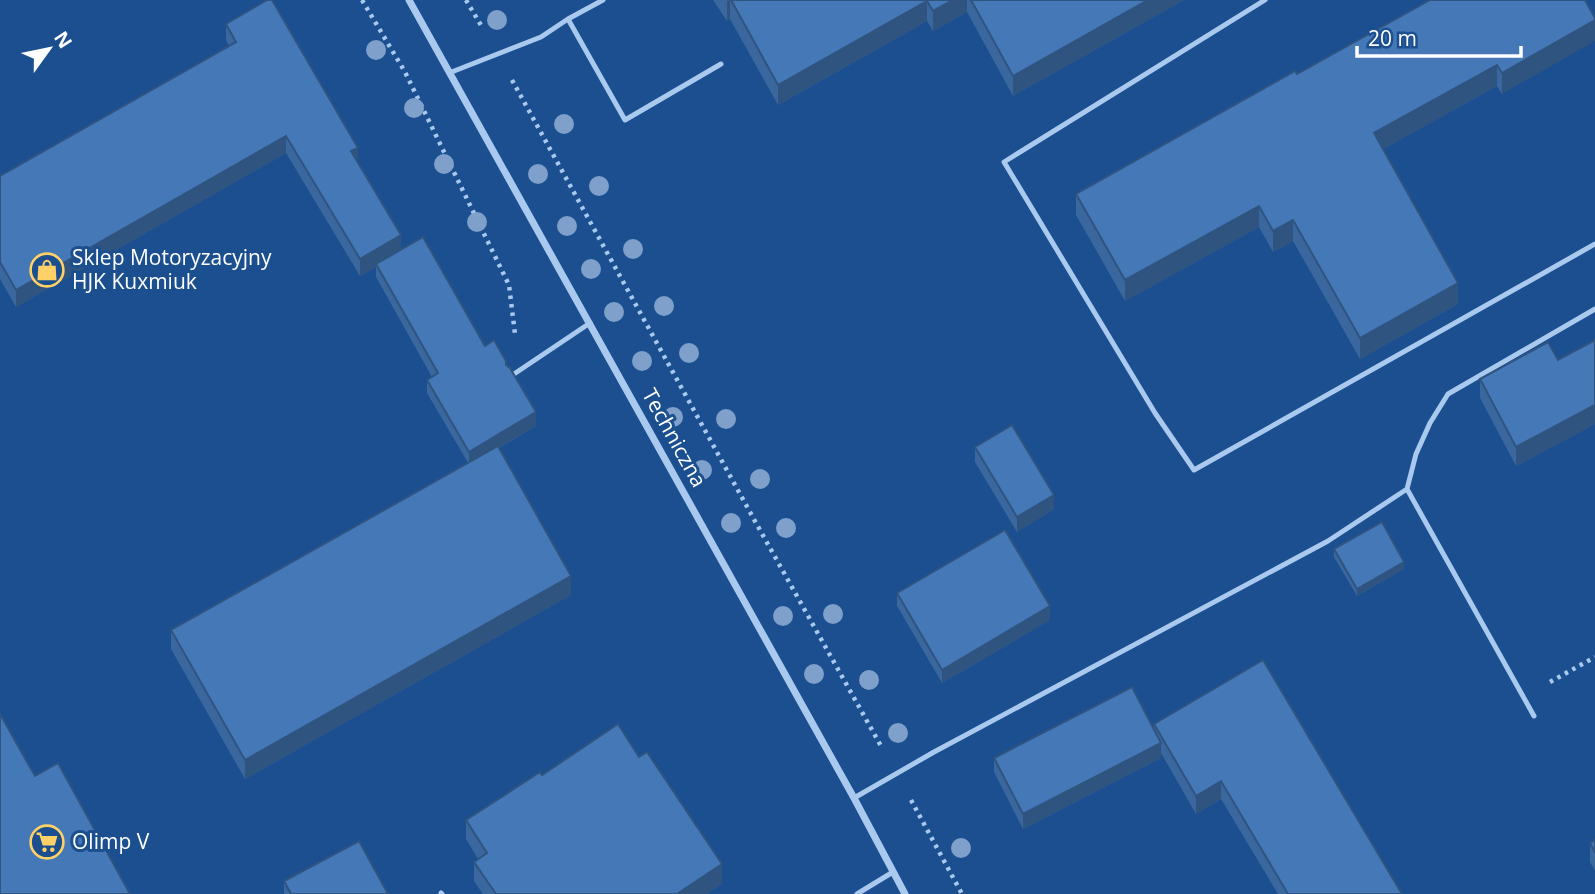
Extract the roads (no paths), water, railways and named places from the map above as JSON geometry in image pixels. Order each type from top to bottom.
[{"type":"street","name":"Techniczna","points":[[409,0],[905,894]]},
{"type":"lane","points":[[449,73],[541,37],[594,2],[603,0]]},
{"type":"lane","points":[[1265,0],[1004,162],[1155,413],[1195,470],[1595,244]]},
{"type":"lane","points":[[568,19],[625,120],[721,64]]},
{"type":"lane","points":[[854,798],[1328,541],[1407,489],[1416,454],[1430,423],[1448,394],[1595,309]]},
{"type":"lane","points":[[514,374],[590,323]]},
{"type":"lane","points":[[1407,489],[1534,716]]},
{"type":"lane","points":[[857,894],[893,872]]},
{"type":"place","name":"Sklep Motoryzacyjny HJK Kuxmiuk","points":[[47,270]]},
{"type":"place","name":"Olimp V","points":[[47,842]]}]
